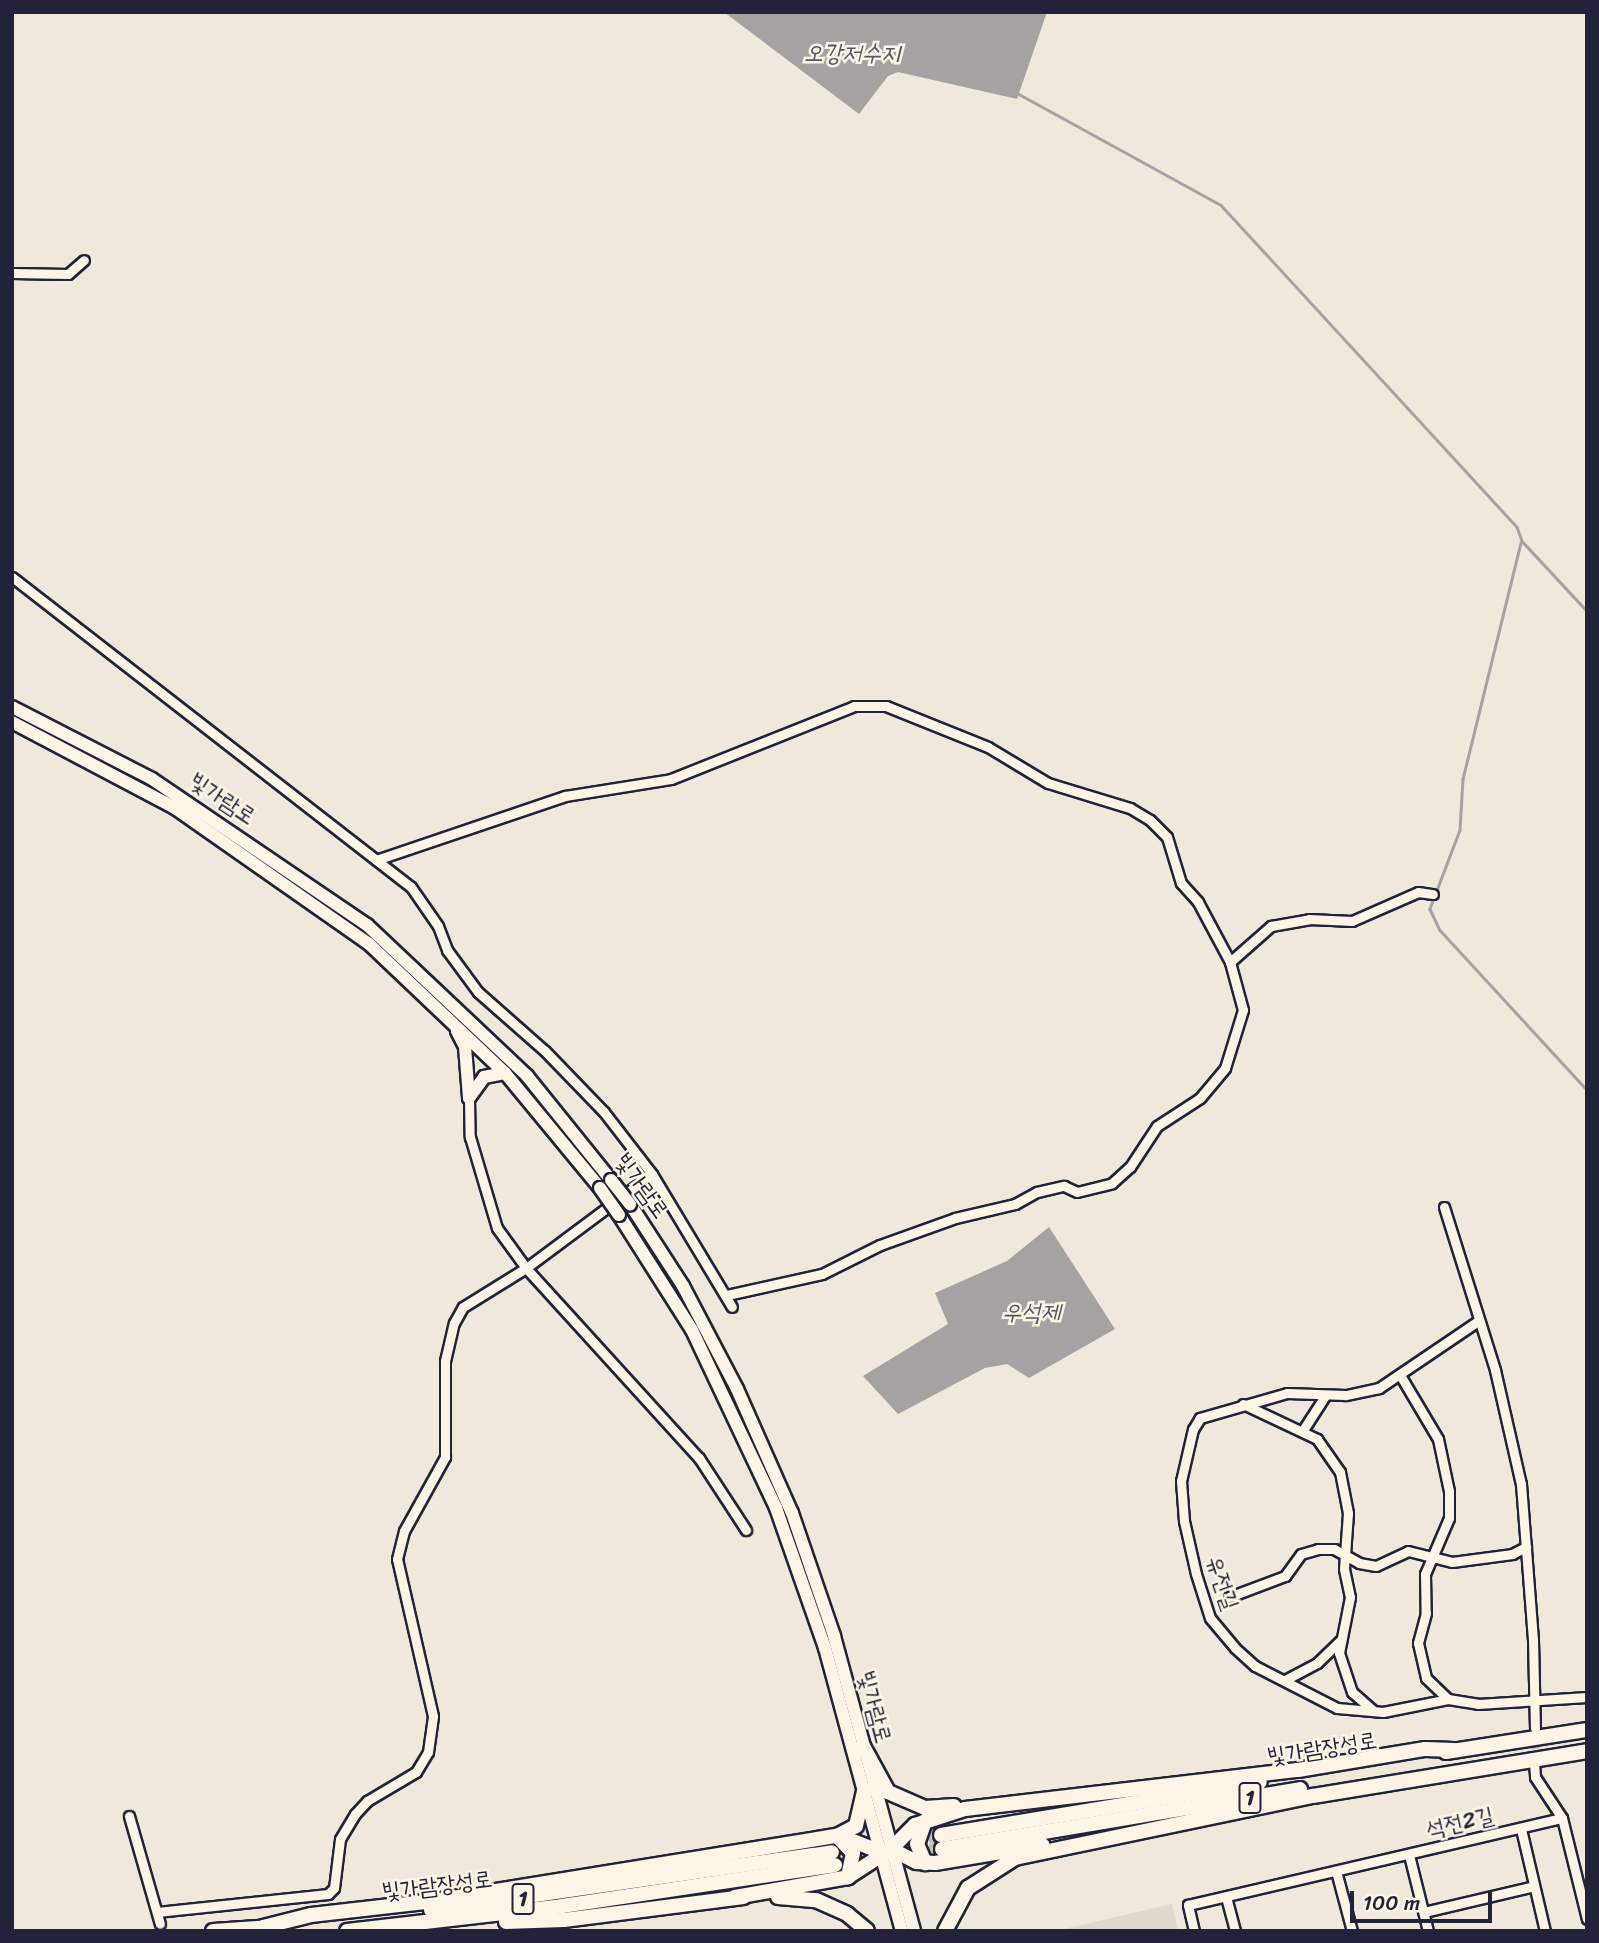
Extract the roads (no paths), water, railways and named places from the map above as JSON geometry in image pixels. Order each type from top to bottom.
[{"type":"highway","name":"빛가람장성로","points":[[1587,1730],[1454,1750],[942,1842],[1587,1743]]},
{"type":"highway","points":[[863,1746],[888,1792],[925,1808],[965,1809],[1298,1770],[1425,1749],[1454,1750]]},
{"type":"highway","points":[[945,1931],[968,1888],[987,1872],[1015,1858],[1074,1844],[1199,1823],[1312,1796],[1587,1751]]},
{"type":"highway","points":[[263,1927],[311,1915],[434,1901],[837,1836],[856,1826],[864,1790]]},
{"type":"highway","points":[[425,1931],[564,1920],[735,1897],[849,1877],[906,1832],[926,1820],[965,1809]]},
{"type":"highway","points":[[925,1863],[916,1844],[926,1820]]},
{"type":"highway","points":[[837,1836],[925,1863],[1019,1846],[1074,1844]]},
{"type":"highway","points":[[837,1836],[853,1853],[849,1877]]},
{"type":"highway","name":"빛가람장성로","points":[[213,1931],[586,1891],[833,1858],[549,1908],[347,1931]]},
{"type":"highway","points":[[735,1897],[816,1900],[847,1914],[867,1931]]},
{"type":"main road","name":"빛가람로","points":[[12,707],[152,779],[367,925],[527,1076],[629,1204],[683,1286],[765,1450],[817,1584],[863,1746],[902,1931]]},
{"type":"main road","name":"빛가람로","points":[[12,722],[175,808],[317,905],[413,982],[505,1073],[600,1188],[692,1330],[747,1439],[813,1609],[864,1790],[914,1931]]},
{"type":"main road","points":[[455,1025],[465,1047],[469,1098]]},
{"type":"main road","points":[[469,1098],[484,1077],[505,1073]]},
{"type":"street","points":[[12,273],[68,274],[85,260]]},
{"type":"street","points":[[12,577],[411,887],[438,926],[447,950],[478,992],[545,1051],[604,1112],[652,1174],[732,1307]]},
{"type":"street","points":[[376,860],[565,796],[671,779],[854,706],[886,706],[988,747],[1048,783],[1130,808],[1150,820],[1167,837],[1181,883],[1198,902],[1230,962],[1242,1010],[1225,1068],[1200,1098],[1157,1126],[1130,1167],[1112,1183],[1077,1192],[1064,1186],[1037,1192],[1015,1204],[880,1245],[822,1274],[727,1295]]},
{"type":"street","points":[[1230,962],[1271,926],[1309,919],[1352,921],[1418,892],[1433,894]]},
{"type":"street","points":[[469,1098],[470,1137],[484,1191],[497,1227],[526,1268],[699,1458],[746,1531]]},
{"type":"street","points":[[157,1912],[328,1894],[334,1888],[340,1839],[355,1814],[368,1801],[416,1772],[423,1762],[433,1716],[400,1582],[398,1548],[445,1457],[445,1361],[458,1314],[526,1268],[652,1174]]},
{"type":"street","points":[[1444,1207],[1510,1425],[1526,1547],[1535,1728]]},
{"type":"street","name":"유전길","points":[[1478,1321],[1400,1376],[1368,1391],[1325,1396],[1287,1393],[1204,1415],[1193,1429],[1181,1481],[1184,1521],[1210,1618],[1255,1666],[1337,1708],[1374,1711],[1448,1699],[1478,1704],[1587,1697]]},
{"type":"street","points":[[1400,1376],[1429,1419],[1445,1466],[1449,1518],[1425,1574],[1426,1612],[1418,1655],[1426,1678],[1448,1699]]},
{"type":"street","points":[[1303,1430],[1325,1396]]},
{"type":"street","points":[[1243,1404],[1303,1430],[1325,1447],[1340,1472],[1350,1530],[1345,1554],[1350,1611],[1340,1641],[1317,1663],[1286,1680]]},
{"type":"street","points":[[1229,1597],[1285,1576],[1306,1551],[1328,1548],[1368,1566],[1408,1551],[1460,1562],[1512,1554],[1526,1547]]},
{"type":"street","points":[[1340,1641],[1348,1684],[1374,1711]]},
{"type":"street","points":[[1534,1762],[1535,1777],[1562,1818],[1587,1919]]},
{"type":"street","points":[[129,1816],[160,1924]]},
{"type":"street","name":"석전2길","points":[[1194,1931],[1188,1905],[1562,1818]]},
{"type":"street","name":"석전2길","points":[[1521,1829],[1545,1931]]},
{"type":"street","name":"석전2길","points":[[1409,1855],[1428,1931]]},
{"type":"street","points":[[1336,1871],[1351,1931]]},
{"type":"street","points":[[1424,1912],[1534,1886]]},
{"type":"street","points":[[1226,1897],[1235,1931]]},
{"type":"water","name":"오강저수지","points":[[724,12],[1047,12],[1017,99],[898,72],[888,76],[859,114]]},
{"type":"water","name":"우석제","points":[[1049,1227],[1115,1329],[1029,1378],[1007,1364],[985,1368],[898,1414],[863,1376],[948,1324],[935,1293],[1007,1261]]},
{"type":"waterway","points":[[1019,94],[1221,205],[1517,527],[1522,541],[1587,611]]},
{"type":"waterway","points":[[1521,543],[1463,779],[1460,830],[1430,909],[1440,930],[1587,1090]]},
{"type":"tunnel","points":[[1534,1762],[1535,1733]]},
{"type":"tunnel","points":[[908,1840],[941,1835]]},
{"type":"tunnel","points":[[909,1854],[942,1849]]}]
